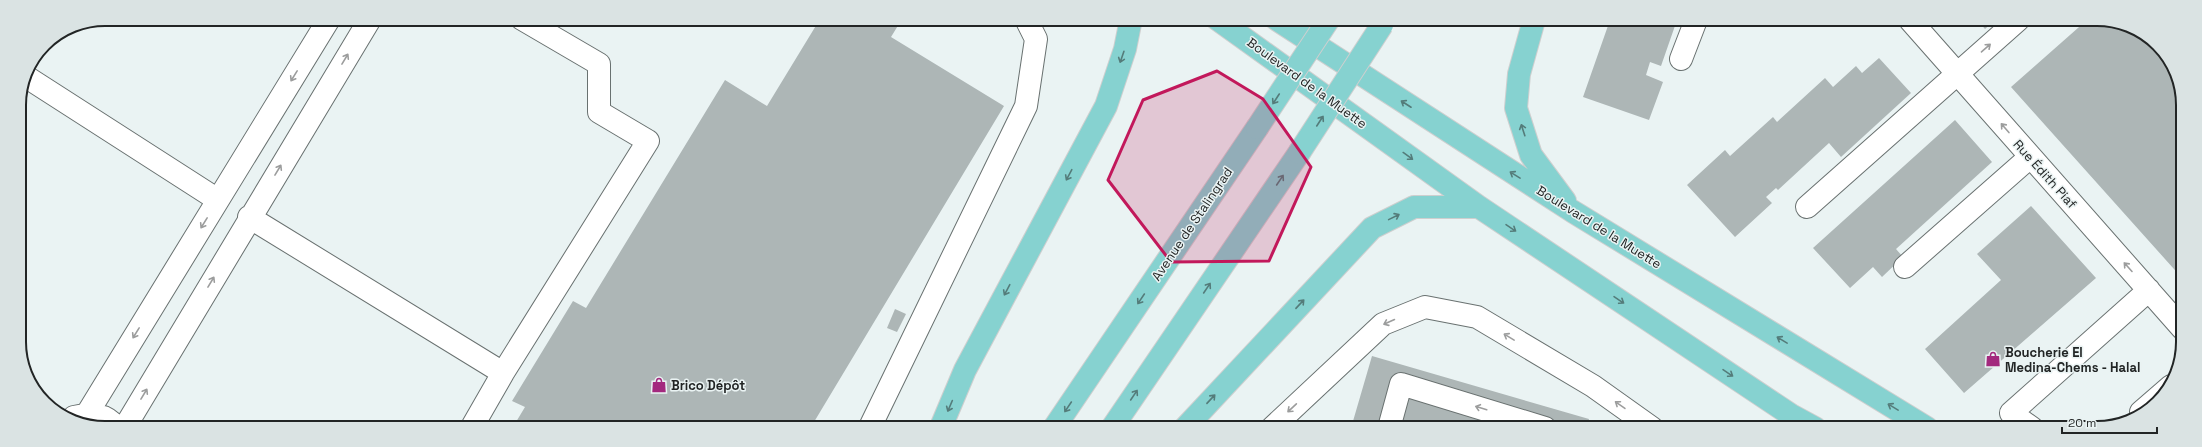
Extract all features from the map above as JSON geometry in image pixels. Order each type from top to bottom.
[{"type":"main road","points":[[944,421],[965,370],[1106,106],[1125,50],[1130,26]]},
{"type":"main road","name":"Boulevard de la Muette","points":[[1227,26],[1479,206],[1799,421]]},
{"type":"main road","name":"Boulevard de la Muette","points":[[1287,26],[1572,210],[1916,421]]},
{"type":"main road","name":"Avenue de Stalingrad","points":[[1059,421],[1325,26]]},
{"type":"main road","points":[[1117,421],[1299,153],[1381,26]]},
{"type":"main road","points":[[1532,26],[1519,74],[1516,108],[1531,155],[1572,210]]},
{"type":"main road","points":[[1192,421],[1372,228],[1414,207],[1479,206]]},
{"type":"street","points":[[80,416],[218,200],[325,26]]},
{"type":"street","points":[[129,421],[249,217],[366,26]]},
{"type":"street","points":[[475,421],[503,372],[648,141],[599,112],[599,64],[534,26]]},
{"type":"street","points":[[873,421],[1026,106],[1036,39],[1030,26]]},
{"type":"street","points":[[1681,59],[1694,26]]},
{"type":"street","name":"Rue Édith Piaf","points":[[1915,26],[2176,321]]},
{"type":"street","points":[[1807,207],[2011,26]]},
{"type":"street","points":[[30,79],[218,200]]},
{"type":"street","points":[[1905,267],[2030,157]]},
{"type":"street","points":[[249,217],[503,372]]},
{"type":"street","points":[[2022,421],[2011,413],[2149,290]]},
{"type":"street","points":[[1279,421],[1383,324],[1425,307],[1477,317],[1593,386],[1642,421]]},
{"type":"street","points":[[1391,421],[1401,384],[1522,421]]},
{"type":"street","points":[[80,416],[100,416],[109,421]]},
{"type":"highlighted area","points":[[1217,71],[1263,99],[1311,167],[1269,261],[1171,262],[1108,180],[1143,100]]},
{"type":"building","points":[[816,26],[898,26],[891,37],[1004,106],[815,421],[517,421],[525,407],[512,401],[573,301],[586,308],[725,80],[767,106]]},
{"type":"building","points":[[1608,26],[1675,26],[1661,66],[1650,62],[1646,75],[1663,82],[1649,120],[1583,97]]},
{"type":"building","points":[[2080,26],[2107,27],[2127,32],[2145,42],[2153,49],[2160,57],[2170,75],[2176,100],[2176,271],[2011,87]]},
{"type":"building","points":[[1879,58],[1911,93],[1841,157],[1829,143],[1778,190],[1776,188],[1766,197],[1772,203],[1735,237],[1687,185],[1725,150],[1730,156],[1773,117],[1777,122],[1825,78],[1833,87],[1856,66],[1862,73]]},
{"type":"building","points":[[1955,120],[1992,162],[1896,249],[1903,257],[1882,277],[1873,267],[1850,288],[1813,248]]},
{"type":"building","points":[[2031,206],[2096,278],[1964,393],[1925,349],[2001,280],[1977,254]]},
{"type":"building","points":[[895,309],[906,314],[897,332],[887,328]]},
{"type":"building","points":[[1372,356],[1589,419],[1589,421],[1353,421]]},
{"type":"place","name":"Boucherie El Medina-Chems - Halal","points":[[1993,359]]},
{"type":"place","name":"Brico Dépôt","points":[[659,385]]}]
